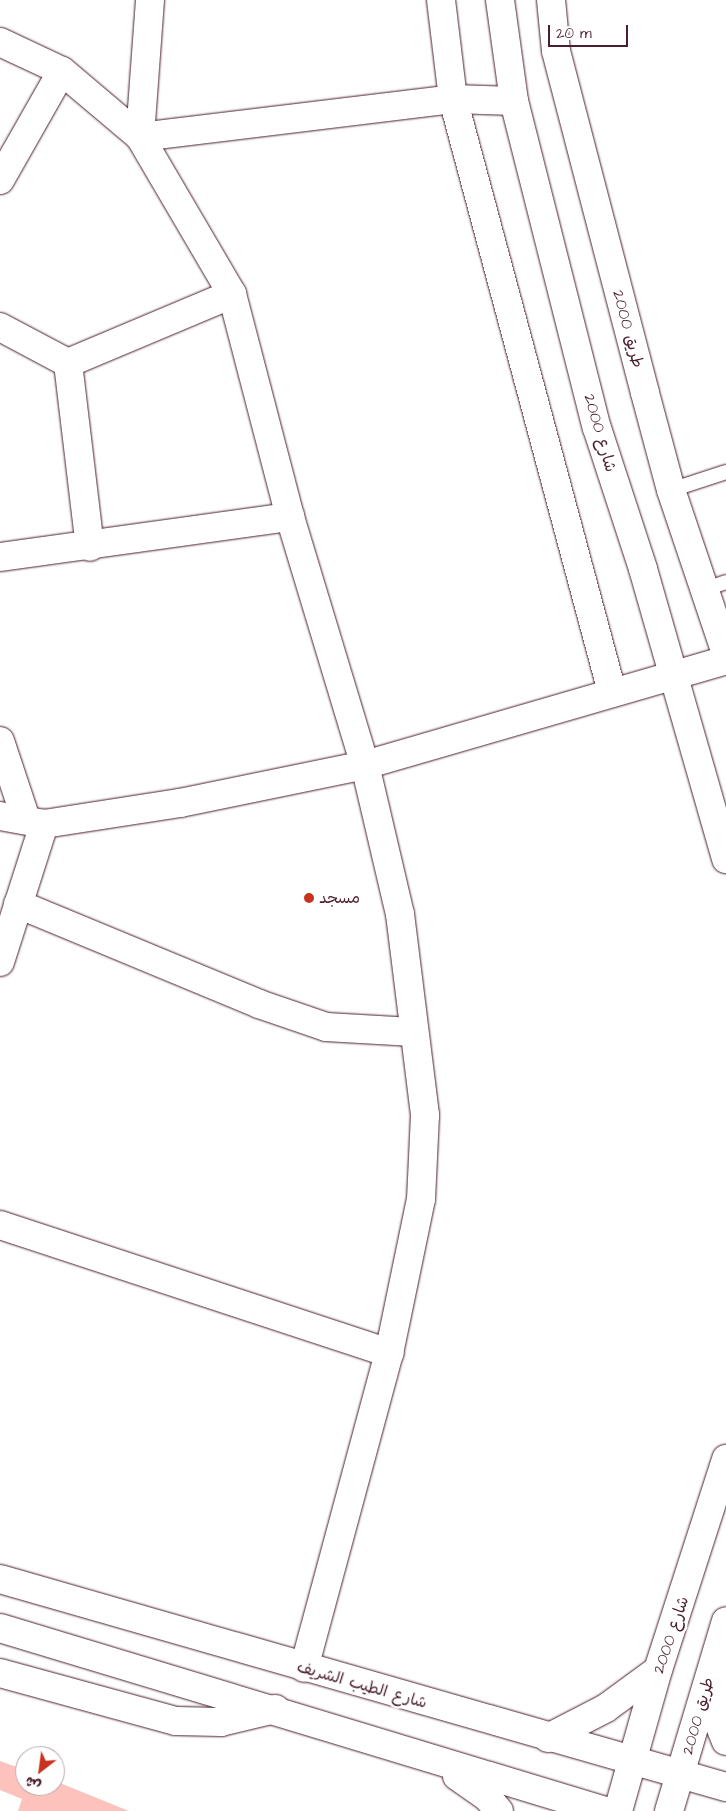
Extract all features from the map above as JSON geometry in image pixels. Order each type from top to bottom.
[{"type":"street","points":[[140,137],[150,0]]},
{"type":"street","points":[[441,0],[453,99],[612,692]]},
{"type":"street","name":"شارع 2000","points":[[500,0],[514,101],[597,428],[643,569],[671,676],[726,859]]},
{"type":"street","name":"طريق 2000","points":[[551,0],[556,51],[671,490],[714,586],[726,653]]},
{"type":"street","points":[[0,42],[62,71],[140,137],[232,294],[290,517],[365,764],[400,914],[413,1032],[425,1115],[420,1199],[389,1353],[304,1668]]},
{"type":"street","points":[[0,180],[62,71]]},
{"type":"street","points":[[140,137],[453,99],[514,101]]},
{"type":"street","points":[[68,363],[232,294]]},
{"type":"street","points":[[0,327],[68,363]]},
{"type":"street","points":[[68,363],[90,546]]},
{"type":"street","points":[[0,557],[290,517]]},
{"type":"street","points":[[23,820],[180,803],[365,764],[726,660]]},
{"type":"street","points":[[0,741],[23,820],[18,904],[0,962]]},
{"type":"street","points":[[18,904],[259,1004],[326,1027],[413,1032]]},
{"type":"street","points":[[0,1225],[389,1353]]},
{"type":"street","name":"شارع 2000","points":[[618,1811],[658,1670],[726,1459]]},
{"type":"street","name":"شارع الطيب الشريف","points":[[0,1579],[548,1738],[726,1787]]},
{"type":"street","points":[[0,1628],[275,1708],[432,1761],[605,1811]]},
{"type":"street","points":[[723,1630],[712,1676],[715,1714],[726,1741]]},
{"type":"street","name":"طريق 2000","points":[[669,1811],[723,1630]]},
{"type":"street","points":[[548,1738],[606,1708],[658,1670]]},
{"type":"street","points":[[0,1673],[176,1721],[221,1722],[275,1708]]},
{"type":"street","points":[[432,1761],[466,1782],[498,1811]]},
{"type":"lane","points":[[671,490],[726,472]]},
{"type":"building","points":[[0,1761],[15,1766],[15,1796],[65,1796],[65,1785],[129,1811],[18,1811],[22,1799],[0,1790]]},
{"type":"place","name":"مسجد","points":[[309,898]]}]
